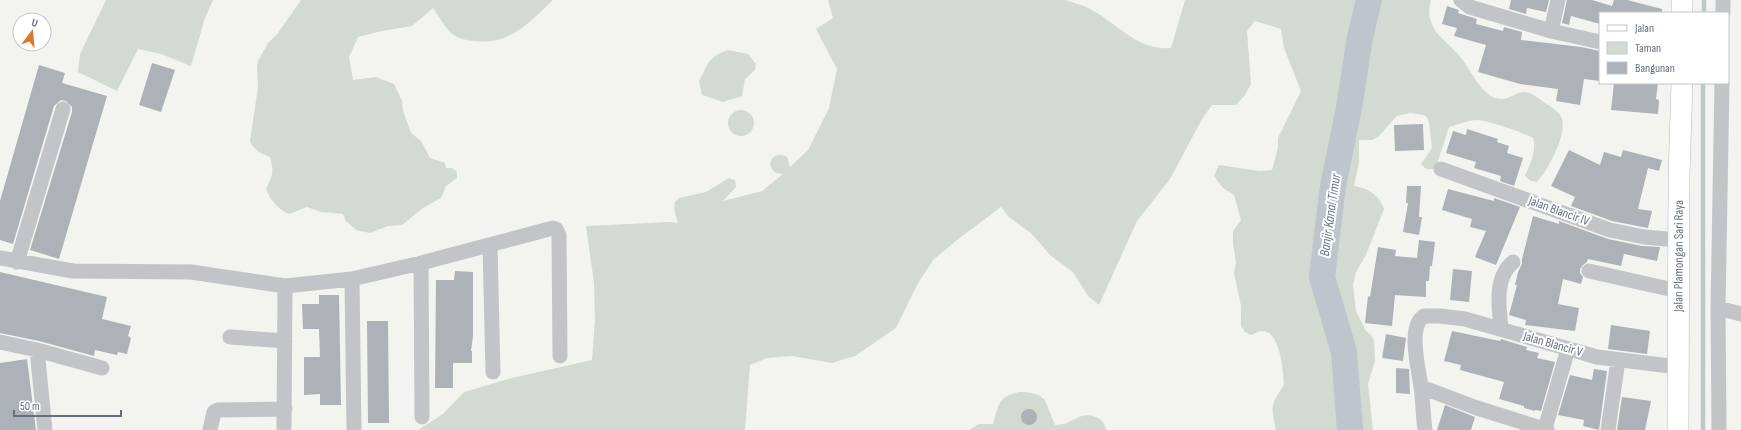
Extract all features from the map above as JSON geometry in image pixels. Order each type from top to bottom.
[{"type":"street","points":[[1461,0],[1470,7],[1551,31],[1599,42]]},
{"type":"street","points":[[1551,31],[1558,0]]},
{"type":"street","points":[[1682,0],[1682,12]]},
{"type":"street","points":[[1723,0],[1723,12]]},
{"type":"street","name":"Jalan Plamongan Sari Raya","points":[[1678,430],[1679,176],[1682,84]]},
{"type":"street","points":[[1720,430],[1718,308],[1722,84]]},
{"type":"street","points":[[17,262],[63,109]]},
{"type":"street","name":"Jalan Blancir IV","points":[[1441,169],[1610,230],[1644,237],[1679,240]]},
{"type":"street","points":[[0,258],[72,271],[191,272],[285,286],[352,279],[490,246],[548,229],[556,229],[558,232],[560,356]]},
{"type":"street","points":[[490,246],[493,372]]},
{"type":"street","points":[[1501,328],[1498,302],[1500,285],[1505,271],[1513,262]]},
{"type":"street","points":[[421,263],[422,417]]},
{"type":"street","points":[[1589,271],[1678,291]]},
{"type":"street","points":[[352,279],[354,430]]},
{"type":"street","points":[[284,430],[285,286]]},
{"type":"street","points":[[1718,308],[1741,314]]},
{"type":"street","name":"Jalan Blancir V","points":[[1421,387],[1415,335],[1416,327],[1421,318],[1429,315],[1465,319],[1501,328],[1568,349],[1618,360],[1678,367]]},
{"type":"street","points":[[230,337],[285,341]]},
{"type":"street","points":[[0,342],[37,350],[102,368]]},
{"type":"street","points":[[1425,430],[1421,387],[1477,408],[1544,428],[1568,349]]},
{"type":"street","points":[[37,350],[45,430]]},
{"type":"street","points":[[1608,430],[1618,360]]},
{"type":"street","points":[[210,430],[213,415],[218,410],[285,409]]},
{"type":"green space","points":[[106,0],[213,0],[205,18],[191,66],[161,54],[138,49],[117,91],[78,72],[80,54]]},
{"type":"green space","points":[[301,0],[553,0],[536,17],[518,31],[498,40],[474,41],[457,37],[449,31],[433,8],[412,26],[358,37],[349,57],[353,80],[376,77],[394,84],[402,101],[403,111],[411,133],[421,141],[430,158],[445,163],[446,168],[452,168],[457,172],[457,178],[446,186],[441,198],[423,208],[402,225],[388,226],[370,233],[356,230],[346,221],[343,214],[321,212],[307,207],[289,214],[278,207],[267,193],[266,189],[272,173],[270,157],[256,149],[250,141],[258,87],[258,61],[268,43],[278,33]]},
{"type":"green space","points":[[828,0],[1066,0],[1090,9],[1137,41],[1159,48],[1171,48],[1185,0],[1431,0],[1429,16],[1435,30],[1457,53],[1482,88],[1491,96],[1501,99],[1522,92],[1533,95],[1561,116],[1563,126],[1562,134],[1556,152],[1537,182],[1531,181],[1525,176],[1534,152],[1533,138],[1488,122],[1474,120],[1449,127],[1437,164],[1433,169],[1426,169],[1421,164],[1432,148],[1429,122],[1426,116],[1410,113],[1397,116],[1378,137],[1372,140],[1359,140],[1359,163],[1354,186],[1364,188],[1376,196],[1384,209],[1366,255],[1356,272],[1353,285],[1356,311],[1366,331],[1371,335],[1374,341],[1375,361],[1368,384],[1373,430],[1276,430],[1273,416],[1273,406],[1276,397],[1284,385],[1280,353],[1273,338],[1268,333],[1261,331],[1251,335],[1245,332],[1241,326],[1241,306],[1234,273],[1236,262],[1233,244],[1233,231],[1241,220],[1234,195],[1223,188],[1214,176],[1219,165],[1259,171],[1272,170],[1278,148],[1278,138],[1301,91],[1284,48],[1281,29],[1255,21],[1247,31],[1251,84],[1245,95],[1236,105],[1212,105],[1202,119],[1170,179],[1137,221],[1099,305],[1088,296],[1073,272],[1050,255],[1032,234],[1009,217],[1001,207],[933,260],[917,285],[896,328],[855,356],[832,363],[792,356],[767,358],[750,365],[745,430],[418,430],[443,414],[464,392],[512,378],[592,360],[595,320],[594,283],[586,226],[670,222],[678,223],[674,209],[675,202],[679,198],[706,192],[729,178],[735,180],[736,187],[723,201],[762,191],[783,174],[776,173],[772,169],[771,162],[775,156],[783,155],[787,157],[790,167],[808,150],[829,108],[837,69],[816,29],[833,18]]},
{"type":"green space","points":[[728,50],[748,54],[756,64],[755,70],[745,79],[742,96],[723,102],[702,95],[699,81],[712,58],[721,52]]},
{"type":"green space","points":[[741,110],[750,114],[754,123],[750,132],[741,136],[732,132],[728,123],[732,114]]},
{"type":"green space","points":[[1019,392],[1033,393],[1045,400],[1055,425],[1065,424],[1079,417],[1088,415],[1100,419],[1106,430],[969,430],[979,424],[993,424],[1000,402],[1007,396]]},
{"type":"building","points":[[1511,0],[1549,0],[1546,12],[1527,8],[1526,14],[1509,9]]},
{"type":"building","points":[[1567,0],[1592,0],[1612,6],[1614,0],[1627,0],[1662,9],[1662,12],[1599,12],[1599,24],[1571,16],[1569,25],[1562,23]]},
{"type":"building","points":[[1447,6],[1459,10],[1458,13],[1477,19],[1476,24],[1503,31],[1504,27],[1522,32],[1521,40],[1581,47],[1599,51],[1599,81],[1584,79],[1580,105],[1556,101],[1558,89],[1520,84],[1478,72],[1486,45],[1454,36],[1457,28],[1442,24]]},
{"type":"building","points":[[152,63],[175,70],[161,112],[139,105]]},
{"type":"building","points":[[39,65],[65,73],[62,83],[107,96],[59,259],[30,250],[72,112],[72,107],[66,101],[61,100],[54,106],[13,244],[0,240],[0,201]]},
{"type":"building","points":[[1614,84],[1658,84],[1656,99],[1659,100],[1658,114],[1611,110]]},
{"type":"building","points":[[1423,124],[1424,150],[1395,151],[1394,125]]},
{"type":"building","points":[[1467,129],[1498,139],[1497,142],[1509,146],[1507,153],[1523,158],[1514,186],[1500,181],[1501,176],[1474,168],[1476,162],[1446,153],[1453,131],[1466,135]]},
{"type":"building","points":[[1569,150],[1600,165],[1604,152],[1621,157],[1623,150],[1662,160],[1659,171],[1648,168],[1638,209],[1652,211],[1648,228],[1612,221],[1571,206],[1575,197],[1551,186]]},
{"type":"building","points":[[1407,186],[1421,186],[1419,217],[1422,217],[1419,235],[1403,232],[1408,203],[1406,203]]},
{"type":"building","points":[[1448,189],[1494,201],[1494,198],[1520,207],[1496,265],[1475,257],[1486,231],[1470,227],[1472,219],[1442,210]]},
{"type":"building","points":[[1533,216],[1559,224],[1559,221],[1608,239],[1642,246],[1660,247],[1657,261],[1624,254],[1621,266],[1588,259],[1580,269],[1580,273],[1583,277],[1581,284],[1563,279],[1558,304],[1579,308],[1575,331],[1525,325],[1526,320],[1509,315],[1517,285],[1515,285],[1518,272],[1522,264]]},
{"type":"building","points":[[1419,240],[1435,242],[1432,266],[1430,266],[1429,281],[1426,281],[1426,297],[1395,295],[1392,326],[1365,323],[1368,296],[1370,297],[1378,247],[1396,250],[1395,256],[1417,258]]},
{"type":"building","points":[[1453,269],[1472,271],[1469,302],[1450,300]]},
{"type":"building","points":[[455,271],[473,272],[472,363],[453,363],[453,388],[435,388],[436,280],[454,280]]},
{"type":"building","points":[[0,272],[107,297],[102,319],[131,326],[128,336],[131,338],[127,354],[118,352],[117,355],[95,350],[94,356],[39,341],[0,333]]},
{"type":"building","points":[[319,295],[339,295],[341,405],[320,405],[320,394],[304,395],[304,357],[320,357],[319,329],[303,329],[302,304],[319,304]]},
{"type":"building","points":[[367,321],[388,321],[389,423],[368,423]]},
{"type":"building","points":[[1611,325],[1650,331],[1647,354],[1608,349]]},
{"type":"building","points":[[1452,331],[1500,341],[1501,339],[1527,347],[1526,350],[1539,353],[1537,358],[1555,362],[1541,411],[1524,408],[1524,406],[1499,399],[1504,382],[1460,370],[1461,365],[1444,361]]},
{"type":"building","points":[[1386,334],[1406,338],[1403,361],[1382,358]]},
{"type":"building","points":[[27,359],[36,430],[0,430],[0,363]]},
{"type":"building","points":[[1396,368],[1409,369],[1410,394],[1396,393]]},
{"type":"building","points":[[1594,369],[1607,371],[1599,430],[1583,426],[1584,420],[1558,415],[1570,375],[1592,380]]},
{"type":"building","points":[[1622,397],[1651,401],[1645,430],[1617,430]]},
{"type":"building","points":[[1445,405],[1475,417],[1471,430],[1437,430]]},
{"type":"building","points":[[1026,409],[1032,409],[1037,414],[1035,423],[1032,425],[1026,425],[1021,420],[1021,414]]},
{"type":"waterway","name":"Banjir Kanal Timur","points":[[1350,430],[1344,352],[1322,277],[1333,186],[1349,108],[1360,37],[1369,0]]},
{"type":"waterway","points":[[1704,0],[1704,12]]},
{"type":"waterway","points":[[1703,84],[1703,430]]}]
